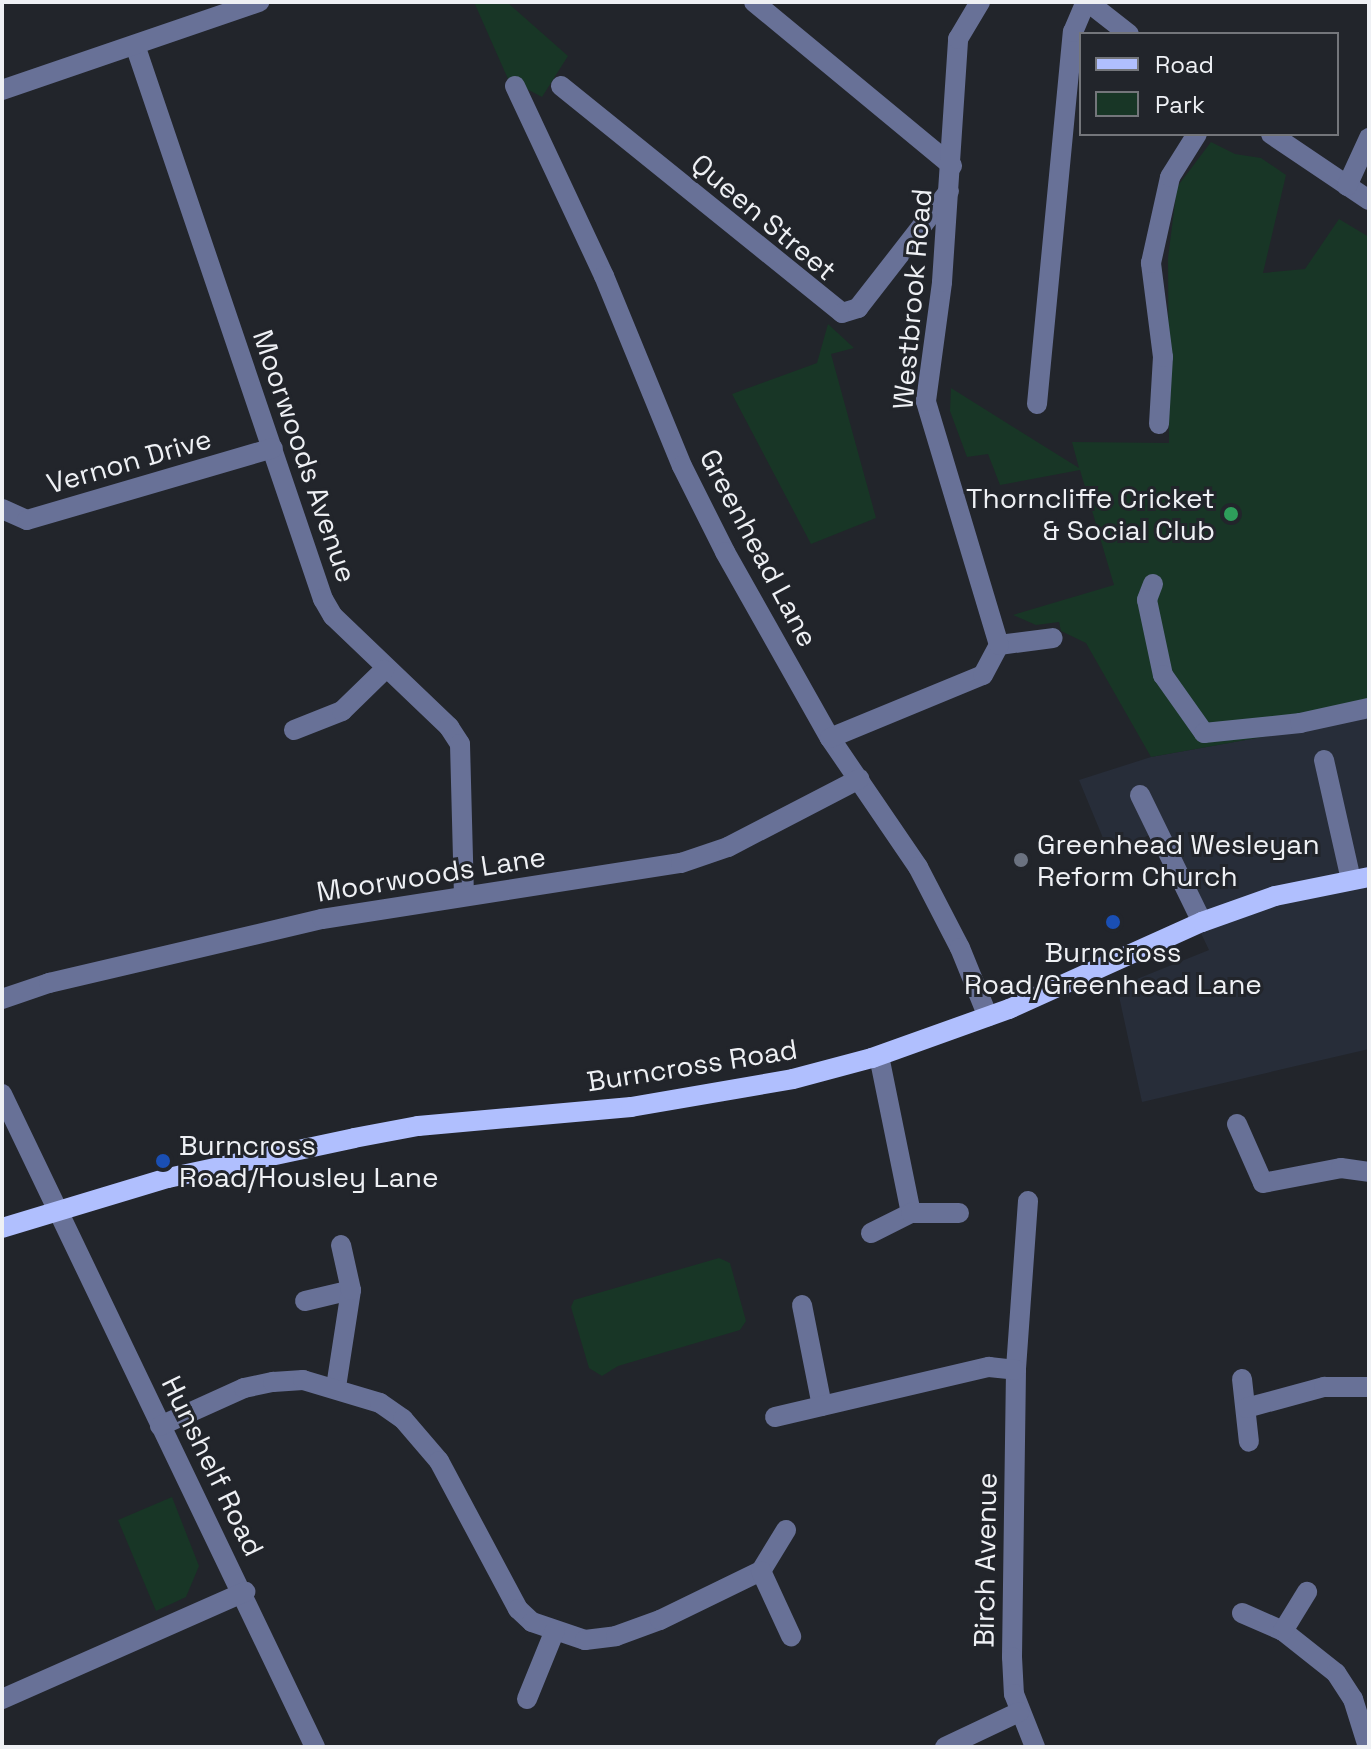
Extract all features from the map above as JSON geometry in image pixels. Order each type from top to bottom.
[{"type":"main road","name":"Burncross Road","points":[[2,1228],[168,1178],[354,1138],[418,1126],[631,1107],[793,1079],[879,1056],[988,1017],[1202,922],[1275,896],[1360,879]]},
{"type":"street","points":[[2,90],[259,2]]},
{"type":"street","points":[[754,2],[952,166]]},
{"type":"street","name":"Westbrook Road","points":[[980,2],[958,39],[952,166],[926,401],[999,645]]},
{"type":"street","points":[[1037,404],[1073,32],[1087,2],[1126,32]]},
{"type":"street","name":"Moorwoods Avenue","points":[[135,45],[323,599],[384,670],[449,727],[460,744],[464,893]]},
{"type":"street","name":"Greenhead Lane","points":[[515,86],[604,276],[682,466],[830,738],[944,914],[988,1017]]},
{"type":"street","name":"Queen Street","points":[[561,86],[842,313],[858,308],[949,191]]},
{"type":"street","points":[[1159,424],[1163,357],[1151,263],[1170,177],[1196,136]]},
{"type":"street","points":[[1274,136],[1369,200]]},
{"type":"street","points":[[1347,186],[1369,138]]},
{"type":"street","name":"Vernon Drive","points":[[2,509],[27,520],[273,448]]},
{"type":"street","points":[[1153,584],[1147,600],[1163,675],[1204,733],[1300,723],[1369,708]]},
{"type":"street","points":[[830,738],[983,675],[999,645],[1053,638]]},
{"type":"street","points":[[294,730],[342,711],[384,670]]},
{"type":"street","points":[[1324,760],[1360,879]]},
{"type":"street","name":"Moorwoods Lane","points":[[2,999],[190,948],[464,893],[681,863],[728,847],[859,779]]},
{"type":"street","points":[[1140,795],[1202,922]]},
{"type":"street","points":[[879,1056],[911,1213]]},
{"type":"street","name":"Hunshelf Road","points":[[2,1094],[60,1209],[160,1426],[245,1592],[315,1747]]},
{"type":"street","points":[[1237,1124],[1263,1183],[1341,1168],[1369,1172]]},
{"type":"street","name":"Birch Avenue","points":[[1028,1201],[1016,1370],[1012,1657],[1019,1712],[1035,1747]]},
{"type":"street","points":[[871,1233],[911,1213],[959,1213]]},
{"type":"street","points":[[336,1387],[351,1290],[341,1245]]},
{"type":"street","points":[[305,1301],[351,1290]]},
{"type":"street","points":[[802,1305],[822,1406]]},
{"type":"street","points":[[775,1417],[989,1367],[1016,1370]]},
{"type":"street","points":[[1242,1379],[1249,1442]]},
{"type":"street","points":[[160,1426],[244,1388],[303,1380],[336,1387],[380,1403],[403,1419],[439,1461],[518,1609],[532,1622],[585,1640],[616,1636],[761,1571],[786,1530]]},
{"type":"street","points":[[1246,1408],[1324,1387],[1369,1387]]},
{"type":"street","points":[[761,1571],[791,1636]]},
{"type":"street","points":[[2,1699],[245,1592]]},
{"type":"street","points":[[1283,1631],[1307,1592]]},
{"type":"street","points":[[1242,1613],[1283,1631],[1336,1673],[1353,1699],[1368,1747]]},
{"type":"street","points":[[527,1699],[555,1630]]},
{"type":"street","points":[[945,1747],[1019,1712]]},
{"type":"shaded area","points":[[1369,718],[1369,1049],[1142,1102],[1117,987],[1209,950],[1153,833],[1110,855],[1079,780],[1151,757]]},
{"type":"green space","points":[[474,2],[507,2],[568,56],[542,97],[508,79]]},
{"type":"green space","name":"Thorncliffe Cricket & Social Club","points":[[1211,142],[1235,154],[1261,158],[1286,175],[1263,273],[1305,269],[1339,219],[1369,237],[1369,718],[1151,757],[1086,643],[1061,631],[1059,622],[1036,625],[1013,615],[1114,585],[1080,470],[1000,485],[988,454],[967,457],[950,411],[951,388],[1079,468],[1072,442],[1169,443],[1168,258],[1177,187]]},
{"type":"green space","points":[[828,324],[854,348],[831,354],[876,518],[811,544],[732,394],[817,363]]},
{"type":"green space","points":[[719,1258],[730,1263],[746,1321],[740,1330],[618,1366],[602,1376],[589,1368],[571,1307],[574,1300]]},
{"type":"green space","points":[[172,1497],[199,1566],[186,1597],[156,1611],[118,1520]]},
{"type":"place","name":"Thorncliffe Cricket & Social Club","points":[[1231,514]]},
{"type":"place","name":"Greenhead Wesleyan Reform Church","points":[[1021,860]]},
{"type":"place","name":"Burncross Road/Greenhead Lane","points":[[1113,922]]},
{"type":"place","name":"Burncross Road/Housley Lane","points":[[163,1161]]}]
